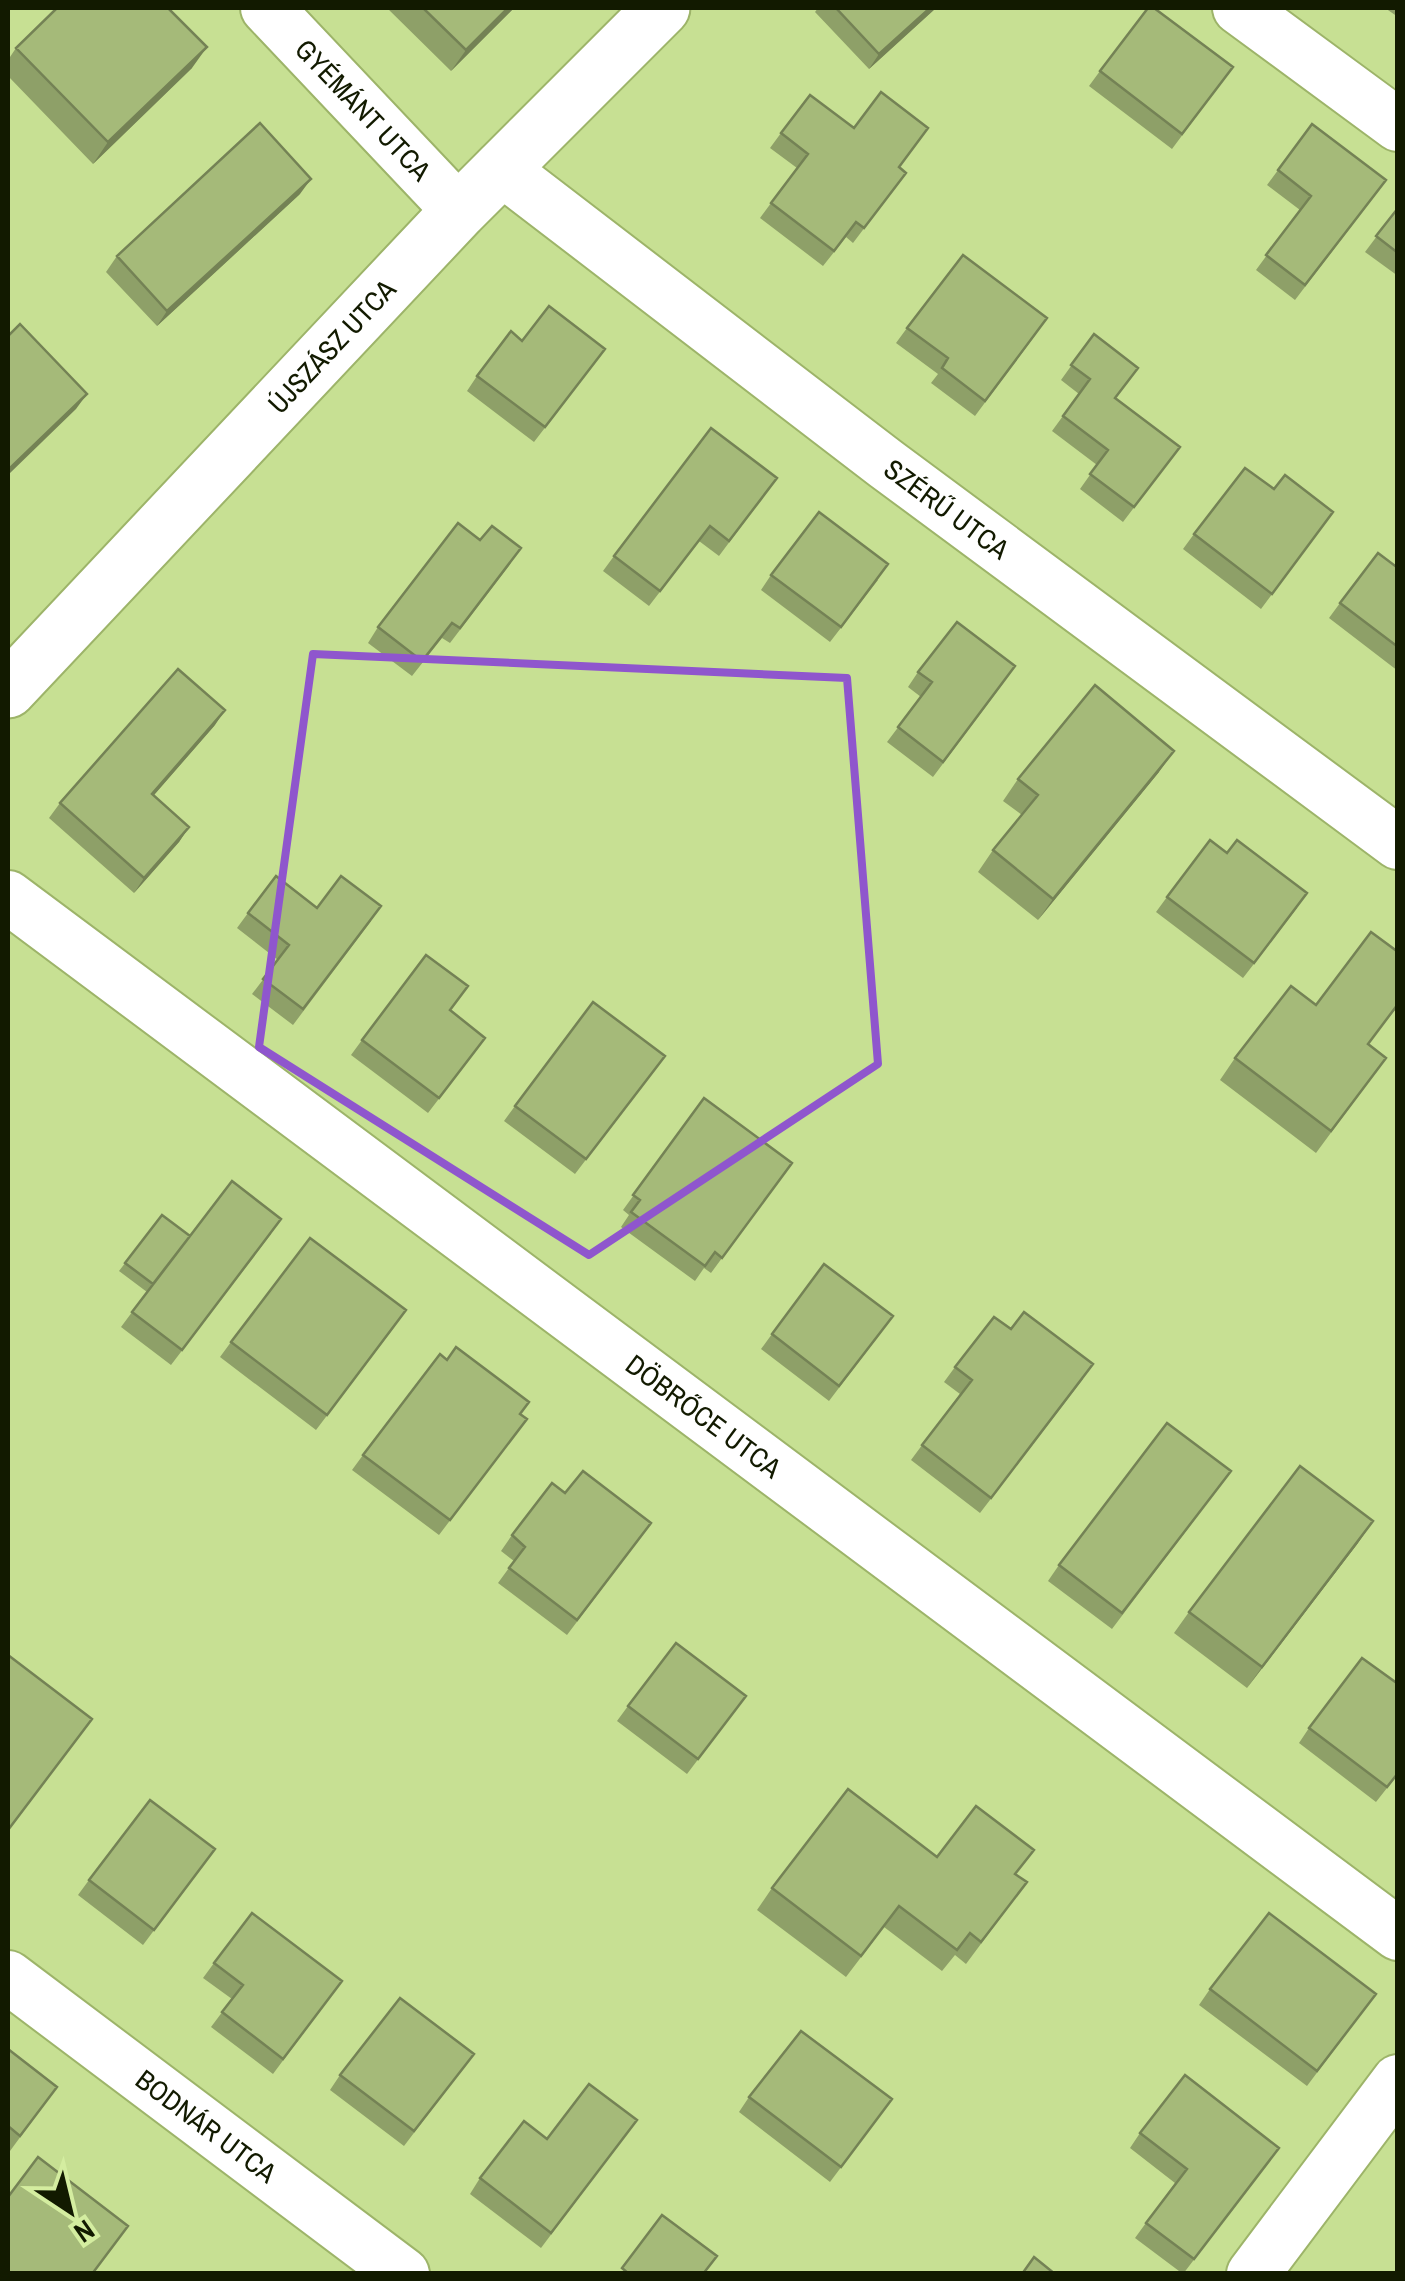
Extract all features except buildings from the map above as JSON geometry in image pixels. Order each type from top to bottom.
[{"type":"street","name":"GYÉMÁNT UTCA","points":[[267,8],[459,210]]},
{"type":"street","name":"ÚJSZÁSZ UTCA","points":[[8,690],[459,210],[662,8]]},
{"type":"street","points":[[1238,8],[1398,125]]},
{"type":"street","name":"SZÉRŰ UTCA","points":[[500,168],[886,464],[1398,843]]},
{"type":"street","name":"DÖBRŐCE UTCA","points":[[8,897],[1398,1934]]},
{"type":"street","name":"BODNÁR UTCA","points":[[8,1977],[403,2274]]},
{"type":"street","points":[[1253,2274],[1398,2081]]},
{"type":"highlighted area","points":[[313,654],[847,678],[878,1064],[589,1255],[259,1047]]}]
